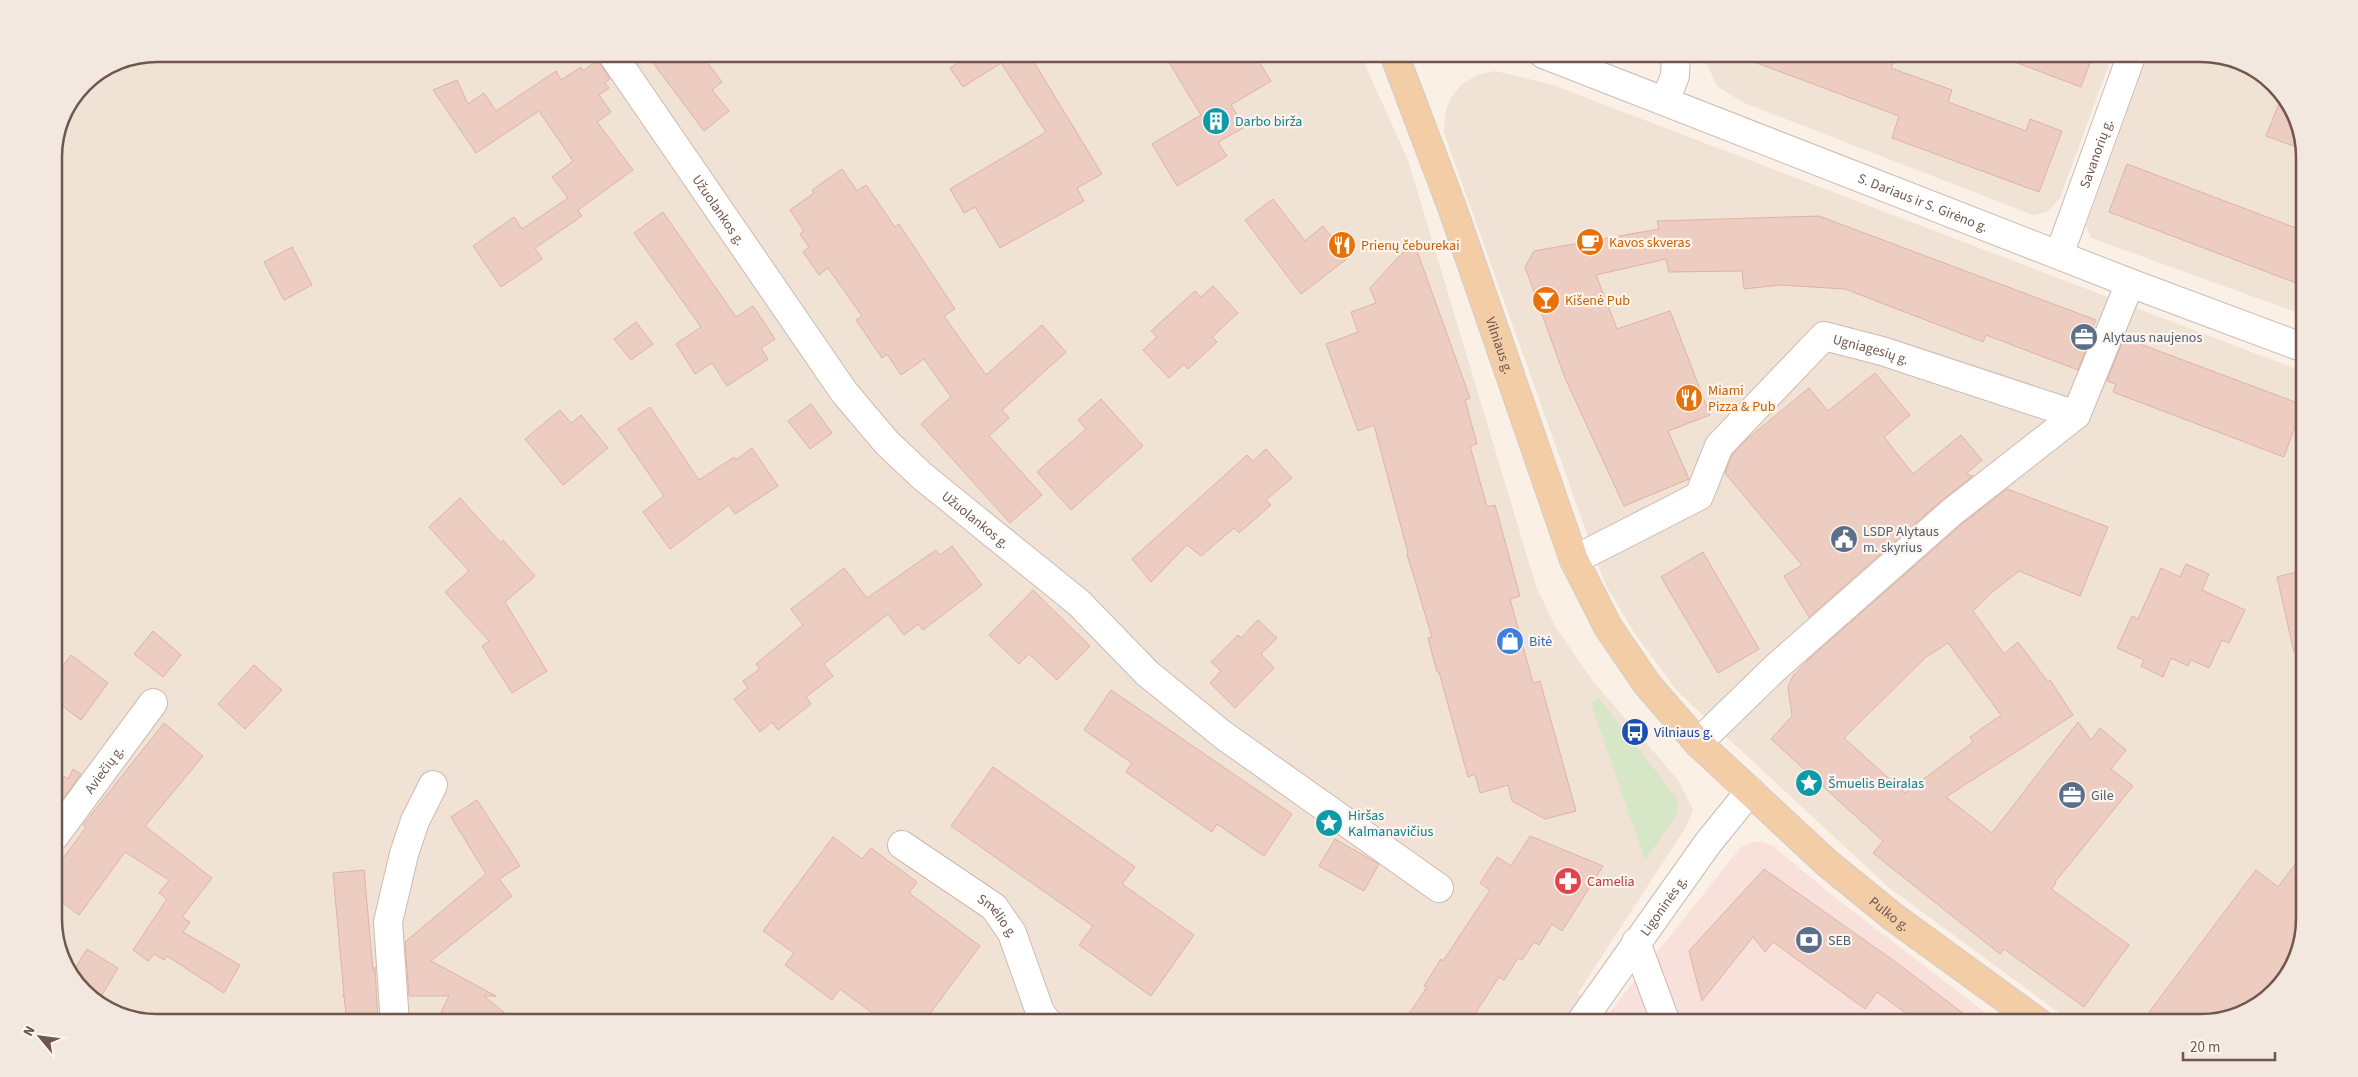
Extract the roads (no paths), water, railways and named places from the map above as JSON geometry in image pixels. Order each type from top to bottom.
[{"type":"main road","name":"Vilniaus g.","points":[[1397,62],[1453,210],[1574,560],[1608,627],[1647,684],[1698,743],[1750,792]]},
{"type":"main road","name":"Pulko g.","points":[[1750,792],[1827,863],[1892,916],[2027,1014]]},
{"type":"street","name":"S. Dariaus ir S. Girėno g.","points":[[1564,62],[2130,283],[2295,345]]},
{"type":"street","points":[[1664,101],[1675,76],[1676,62]]},
{"type":"street","name":"Savanorių g.","points":[[2058,255],[2129,62]]},
{"type":"street","name":"Užuolankos g.","points":[[618,63],[844,392],[887,443],[922,476],[1079,603],[1146,673],[1223,735],[1439,888]]},
{"type":"street","points":[[1698,743],[1774,669],[1952,512],[2076,415],[2130,283]]},
{"type":"street","name":"Ugniagesių g.","points":[[1574,560],[1699,496],[1719,446],[1824,336],[1882,351],[2076,415]]},
{"type":"street","name":"Aviečių g.","points":[[63,824],[153,704]]},
{"type":"street","points":[[394,1014],[388,922],[404,854],[415,821],[433,785]]},
{"type":"street","name":"Ligoninės g.","points":[[1586,1014],[1708,842],[1750,792]]},
{"type":"street","name":"Smėlio g.","points":[[902,844],[994,907],[1012,933],[1041,1014]]},
{"type":"street","points":[[1636,942],[1663,1014]]},
{"type":"place","name":"Darbo birža","points":[[1216,121]]},
{"type":"place","name":"Kavos skveras","points":[[1590,242]]},
{"type":"place","name":"Prienų čeburekai","points":[[1342,245]]},
{"type":"place","name":"Kišenė Pub","points":[[1546,300]]},
{"type":"place","name":"Alytaus naujenos","points":[[2084,337]]},
{"type":"place","name":"Miami Pizza & Pub","points":[[1689,398]]},
{"type":"place","name":"LSDP Alytaus m. skyrius","points":[[1844,539]]},
{"type":"place","name":"Bitė","points":[[1510,641]]},
{"type":"place","name":"Vilniaus g.","points":[[1635,732]]},
{"type":"place","name":"Šmuelis Beiralas","points":[[1809,783]]},
{"type":"place","name":"Gile","points":[[2072,795]]},
{"type":"place","name":"Hiršas Kalmanavičius","points":[[1329,823]]},
{"type":"place","name":"Camelia","points":[[1568,881]]},
{"type":"place","name":"SEB","points":[[1809,940]]}]
